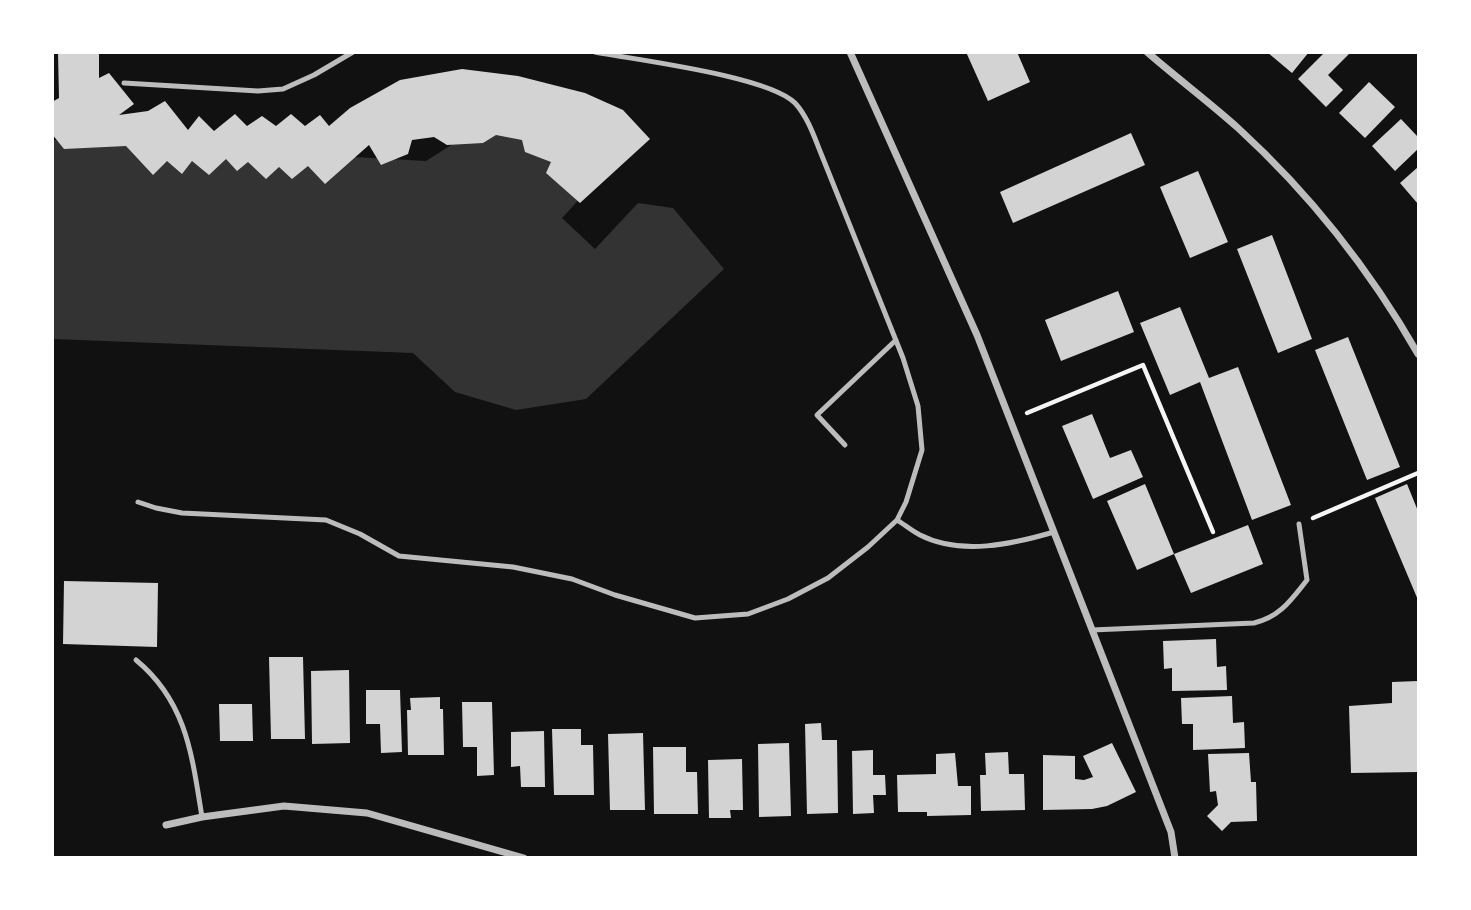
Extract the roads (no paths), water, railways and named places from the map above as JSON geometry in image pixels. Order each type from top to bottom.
[{"type":"street","points":[[850,52],[977,335],[1171,832],[1175,858]]},
{"type":"street","points":[[1147,52],[1238,128],[1302,192],[1356,257],[1396,314],[1419,354]]},
{"type":"street","points":[[166,825],[202,817],[284,806],[367,813],[524,858]]},
{"type":"lane","points":[[124,83],[258,91],[283,89],[314,75],[353,52]]},
{"type":"lane","points":[[138,502],[156,509],[182,513],[326,520],[360,534],[399,556],[513,567],[572,579],[615,595],[695,618],[748,614],[788,599],[828,578],[897,520],[906,502],[922,450],[918,406],[896,340],[809,124],[794,103],[776,90],[714,73],[596,52]]},
{"type":"lane","points":[[845,445],[817,415],[896,340]]},
{"type":"lane","points":[[897,520],[921,536],[955,546],[1027,540],[1054,532]]},
{"type":"lane","points":[[1092,630],[1254,623],[1268,620],[1283,610],[1307,580],[1299,524]]},
{"type":"lane","points":[[136,660],[153,674],[169,695],[183,723],[202,817]]}]
